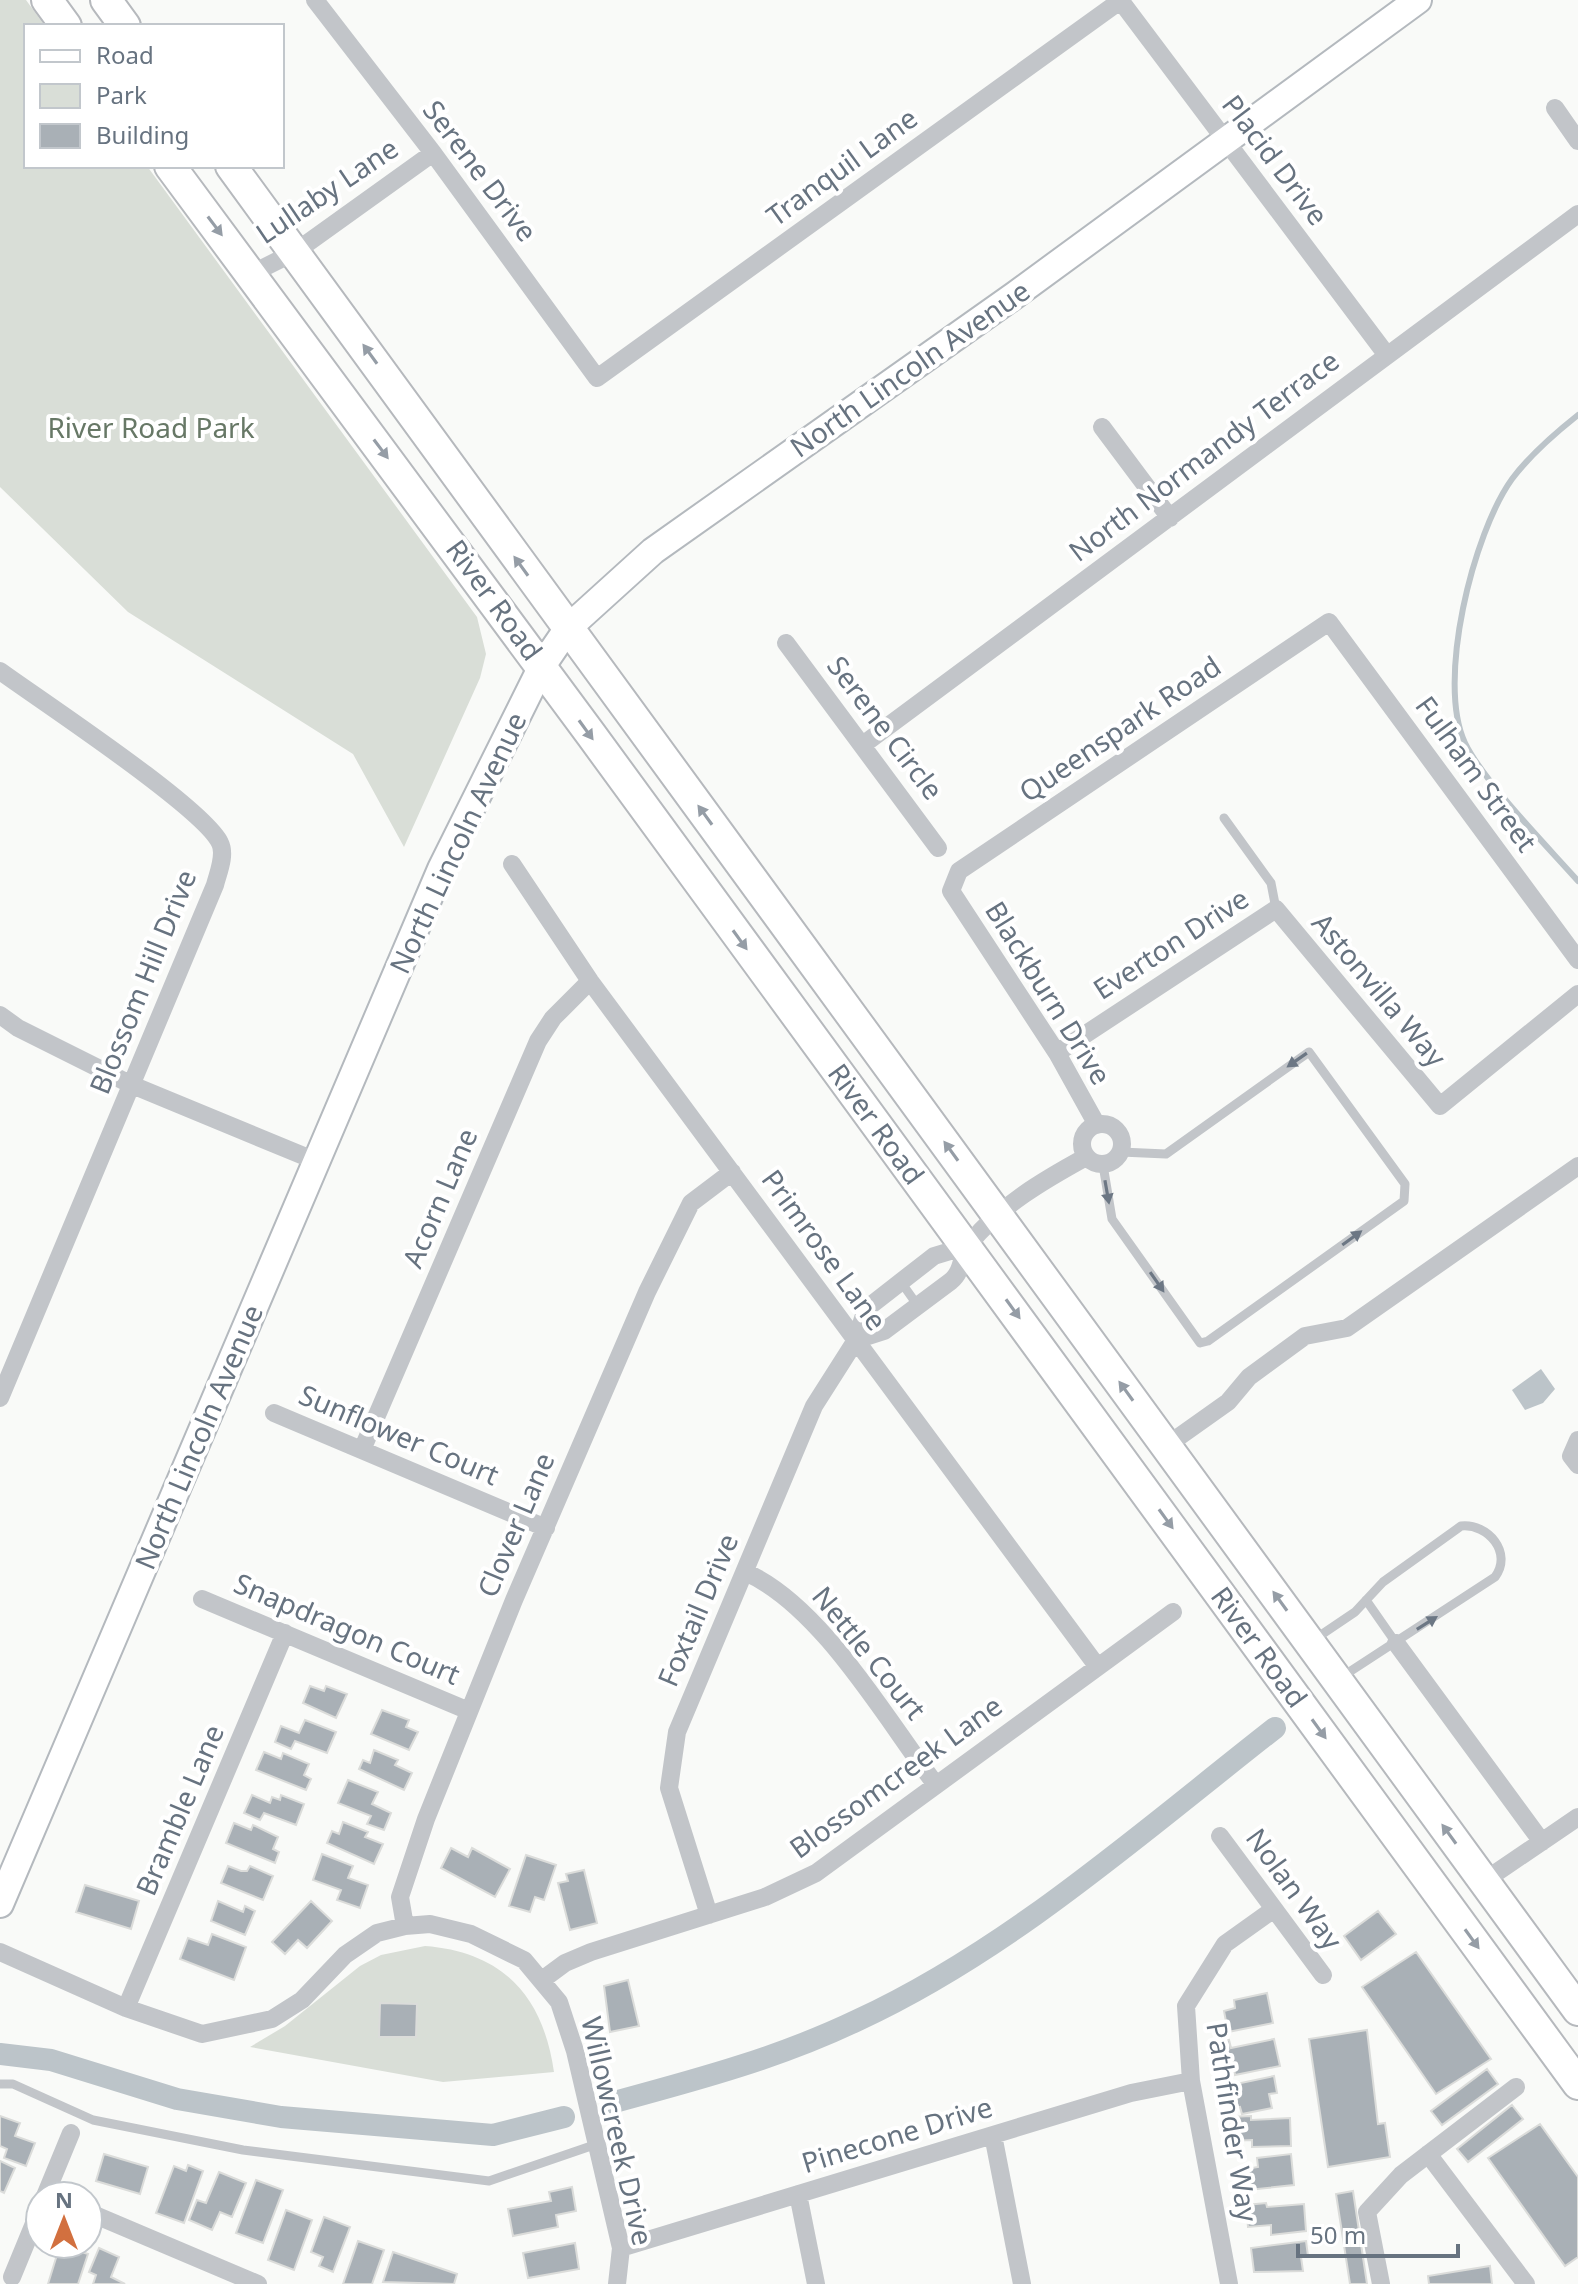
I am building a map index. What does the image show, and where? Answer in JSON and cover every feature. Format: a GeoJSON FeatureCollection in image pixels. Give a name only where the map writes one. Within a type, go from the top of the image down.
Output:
{"type":"FeatureCollection","features":[{"type":"Feature","properties":{"kind":"main road"},"geometry":{"type":"LineString","coordinates":[[47,0],[65,24]]}},
{"type":"Feature","properties":{"kind":"main road"},"geometry":{"type":"LineString","coordinates":[[106,0],[124,24]]}},
{"type":"Feature","properties":{"kind":"main road","name":"North Lincoln Avenue"},"geometry":{"type":"LineString","coordinates":[[0,1904],[441,869],[542,666],[568,628],[653,551],[1015,295],[1418,0]]}},
{"type":"Feature","properties":{"kind":"main road","name":"River Road"},"geometry":{"type":"LineString","coordinates":[[172,168],[542,666],[572,712],[967,1246],[1578,2084]]}},
{"type":"Feature","properties":{"kind":"main road","name":"River Road"},"geometry":{"type":"LineString","coordinates":[[232,168],[1578,2010]]}},
{"type":"Feature","properties":{"kind":"street","name":"Serene Drive"},"geometry":{"type":"LineString","coordinates":[[315,0],[433,153],[597,378]]}},
{"type":"Feature","properties":{"kind":"street","name":"Placid Drive"},"geometry":{"type":"LineString","coordinates":[[1120,0],[1386,354]]}},
{"type":"Feature","properties":{"kind":"street","name":"Tranquil Lane"},"geometry":{"type":"LineString","coordinates":[[597,378],[1120,0]]}},
{"type":"Feature","properties":{"kind":"street"},"geometry":{"type":"LineString","coordinates":[[1555,108],[1578,141]]}},
{"type":"Feature","properties":{"kind":"street","name":"Lullaby Lane"},"geometry":{"type":"LineString","coordinates":[[251,274],[295,252],[433,153]]}},
{"type":"Feature","properties":{"kind":"street","name":"North Normandy Terrace"},"geometry":{"type":"LineString","coordinates":[[864,744],[1578,214]]}},
{"type":"Feature","properties":{"kind":"street"},"geometry":{"type":"LineString","coordinates":[[1102,427],[1170,518]]}},
{"type":"Feature","properties":{"kind":"street","name":"Queenspark Road"},"geometry":{"type":"LineString","coordinates":[[951,891],[959,871],[1329,622]]}},
{"type":"Feature","properties":{"kind":"street","name":"Fulham Street"},"geometry":{"type":"LineString","coordinates":[[1329,622],[1578,960]]}},
{"type":"Feature","properties":{"kind":"street","name":"Serene Circle"},"geometry":{"type":"LineString","coordinates":[[786,643],[864,744],[938,848]]}},
{"type":"Feature","properties":{"kind":"street","name":"Blossom Hill Drive"},"geometry":{"type":"LineString","coordinates":[[0,671],[173,797],[220,843],[222,853],[215,885],[0,1398]]}},
{"type":"Feature","properties":{"kind":"street","name":"Primrose Lane"},"geometry":{"type":"LineString","coordinates":[[512,864],[590,981],[1097,1666]]}},
{"type":"Feature","properties":{"kind":"street","name":"Blackburn Drive"},"geometry":{"type":"LineString","coordinates":[[951,891],[1057,1053],[1097,1125]]}},
{"type":"Feature","properties":{"kind":"street","name":"Everton Drive"},"geometry":{"type":"LineString","coordinates":[[1057,1053],[1276,909]]}},
{"type":"Feature","properties":{"kind":"street","name":"Astonvilla Way"},"geometry":{"type":"LineString","coordinates":[[1276,909],[1440,1106],[1578,994]]}},
{"type":"Feature","properties":{"kind":"street","name":"Acorn Lane"},"geometry":{"type":"LineString","coordinates":[[362,1450],[538,1041],[553,1018],[590,981]]}},
{"type":"Feature","properties":{"kind":"street"},"geometry":{"type":"LineString","coordinates":[[0,1015],[18,1028],[132,1085],[316,1161]]}},
{"type":"Feature","properties":{"kind":"street"},"geometry":{"type":"LineString","coordinates":[[856,1340],[884,1331],[960,1273],[967,1246],[997,1214],[1094,1161],[1121,1152],[1118,1132],[1111,1126],[1097,1125],[1082,1138],[1094,1161]]}},
{"type":"Feature","properties":{"kind":"street"},"geometry":{"type":"LineString","coordinates":[[1166,1446],[1228,1402],[1249,1377],[1305,1336],[1347,1328],[1578,1166]]}},
{"type":"Feature","properties":{"kind":"street","name":"Clover Lane"},"geometry":{"type":"LineString","coordinates":[[405,1926],[400,1897],[426,1819],[546,1528],[677,1225],[691,1203],[732,1172]]}},
{"type":"Feature","properties":{"kind":"street","name":"Foxtail Drive"},"geometry":{"type":"LineString","coordinates":[[709,1915],[669,1788],[677,1732],[814,1406],[856,1340],[866,1309],[934,1256],[967,1246]]}},
{"type":"Feature","properties":{"kind":"street","name":"Sunflower Court"},"geometry":{"type":"LineString","coordinates":[[274,1413],[546,1528]]}},
{"type":"Feature","properties":{"kind":"street"},"geometry":{"type":"LineString","coordinates":[[1578,1440],[1571,1456],[1578,1465]]}},
{"type":"Feature","properties":{"kind":"street","name":"Nettle Court"},"geometry":{"type":"LineString","coordinates":[[745,1572],[769,1582],[808,1614],[936,1785]]}},
{"type":"Feature","properties":{"kind":"street","name":"Snapdragon Court"},"geometry":{"type":"LineString","coordinates":[[202,1599],[469,1711]]}},
{"type":"Feature","properties":{"kind":"street","name":"Blossomcreek Lane"},"geometry":{"type":"LineString","coordinates":[[542,1980],[565,1963],[591,1952],[765,1897],[816,1873],[1173,1612]]}},
{"type":"Feature","properties":{"kind":"street","name":"Bramble Lane"},"geometry":{"type":"LineString","coordinates":[[126,2008],[285,1633]]}},
{"type":"Feature","properties":{"kind":"street"},"geometry":{"type":"LineString","coordinates":[[1396,1643],[1542,1842]]}},
{"type":"Feature","properties":{"kind":"street"},"geometry":{"type":"LineString","coordinates":[[1484,1881],[1578,1817]]}},
{"type":"Feature","properties":{"kind":"street","name":"Nolan Way"},"geometry":{"type":"LineString","coordinates":[[1220,1836],[1323,1975]]}},
{"type":"Feature","properties":{"kind":"street","name":"Pathfinder Way"},"geometry":{"type":"LineString","coordinates":[[1229,2284],[1191,2081],[1186,2006],[1225,1944],[1274,1909]]}},
{"type":"Feature","properties":{"kind":"street","name":"Willowcreek Drive"},"geometry":{"type":"LineString","coordinates":[[0,1952],[126,2008],[202,2034],[272,2019],[302,2000],[345,1955],[377,1933],[405,1926],[430,1924],[471,1934],[524,1960],[559,2002],[567,2026],[621,2248],[617,2284]]}},
{"type":"Feature","properties":{"kind":"street","name":"Pinecone Drive"},"geometry":{"type":"LineString","coordinates":[[621,2248],[1131,2093],[1191,2081]]}},
{"type":"Feature","properties":{"kind":"street"},"geometry":{"type":"LineString","coordinates":[[1381,2284],[1367,2212],[1428,2154],[1516,2087]]}},
{"type":"Feature","properties":{"kind":"street"},"geometry":{"type":"LineString","coordinates":[[53,2180],[71,2133]]}},
{"type":"Feature","properties":{"kind":"street"},"geometry":{"type":"LineString","coordinates":[[993,2135],[1022,2284]]}},
{"type":"Feature","properties":{"kind":"street"},"geometry":{"type":"LineString","coordinates":[[1428,2154],[1526,2284]]}},
{"type":"Feature","properties":{"kind":"street"},"geometry":{"type":"LineString","coordinates":[[798,2194],[816,2284]]}},
{"type":"Feature","properties":{"kind":"street"},"geometry":{"type":"LineString","coordinates":[[104,2219],[258,2284]]}},
{"type":"Feature","properties":{"kind":"street"},"geometry":{"type":"LineString","coordinates":[[12,2277],[24,2249]]}},
{"type":"Feature","properties":{"kind":"lane"},"geometry":{"type":"LineString","coordinates":[[1224,818],[1271,883],[1276,909]]}},
{"type":"Feature","properties":{"kind":"lane"},"geometry":{"type":"LineString","coordinates":[[1094,1161],[1112,1219],[1200,1343],[1208,1341],[1404,1201],[1405,1184],[1309,1052],[1166,1154],[1121,1152]]}},
{"type":"Feature","properties":{"kind":"lane"},"geometry":{"type":"LineString","coordinates":[[901,1282],[918,1306]]}},
{"type":"Feature","properties":{"kind":"lane"},"geometry":{"type":"LineString","coordinates":[[1310,1643],[1355,1612],[1383,1582],[1461,1526],[1481,1529],[1497,1544],[1502,1562],[1495,1577],[1337,1680]]}},
{"type":"Feature","properties":{"kind":"lane"},"geometry":{"type":"LineString","coordinates":[[1366,1600],[1396,1643]]}},
{"type":"Feature","properties":{"kind":"lane"},"geometry":{"type":"LineString","coordinates":[[0,2084],[13,2084],[93,2120],[243,2150],[489,2181],[597,2144]]}},
{"type":"Feature","properties":{"kind":"green space","name":"River Road Park"},"geometry":{"type":"Polygon","coordinates":[[[0,0],[26,0],[44,24],[24,24],[24,168],[148,168],[477,617],[486,654],[480,678],[404,847],[353,754],[128,612],[0,487],[0,0]]]}},
{"type":"Feature","properties":{"kind":"green space"},"geometry":{"type":"Polygon","coordinates":[[[425,1946],[477,1958],[497,1968],[515,1983],[540,2021],[554,2072],[443,2082],[250,2047],[285,2026],[360,1966],[381,1955],[425,1946]]]}},
{"type":"Feature","properties":{"kind":"shaded area"},"geometry":{"type":"Polygon","coordinates":[[[1541,1369],[1555,1389],[1543,1403],[1525,1410],[1512,1390],[1541,1369]]]}},
{"type":"Feature","properties":{"kind":"building"},"geometry":{"type":"Polygon","coordinates":[[[310,1686],[324,1691],[326,1686],[347,1694],[336,1718],[303,1703],[310,1686]]]}},
{"type":"Feature","properties":{"kind":"building"},"geometry":{"type":"Polygon","coordinates":[[[382,1710],[409,1720],[406,1727],[418,1732],[409,1750],[371,1734],[382,1710]]]}},
{"type":"Feature","properties":{"kind":"building"},"geometry":{"type":"Polygon","coordinates":[[[305,1720],[336,1732],[327,1753],[295,1741],[291,1749],[275,1742],[281,1726],[299,1733],[305,1720]]]}},
{"type":"Feature","properties":{"kind":"building"},"geometry":{"type":"Polygon","coordinates":[[[374,1750],[398,1760],[395,1765],[412,1773],[404,1790],[359,1769],[363,1760],[370,1763],[374,1750]]]}},
{"type":"Feature","properties":{"kind":"building"},"geometry":{"type":"Polygon","coordinates":[[[264,1752],[281,1759],[283,1753],[309,1764],[304,1775],[311,1779],[306,1790],[256,1770],[264,1752]]]}},
{"type":"Feature","properties":{"kind":"building"},"geometry":{"type":"Polygon","coordinates":[[[348,1780],[378,1792],[372,1804],[391,1813],[384,1830],[367,1824],[371,1816],[338,1803],[348,1780]]]}},
{"type":"Feature","properties":{"kind":"building"},"geometry":{"type":"Polygon","coordinates":[[[252,1795],[270,1803],[272,1797],[280,1800],[281,1795],[304,1804],[296,1825],[264,1813],[260,1820],[244,1813],[252,1795]]]}},
{"type":"Feature","properties":{"kind":"building"},"geometry":{"type":"Polygon","coordinates":[[[343,1822],[368,1832],[365,1837],[383,1844],[374,1864],[327,1843],[332,1831],[339,1834],[343,1822]]]}},
{"type":"Feature","properties":{"kind":"building"},"geometry":{"type":"Polygon","coordinates":[[[234,1823],[251,1830],[253,1825],[278,1837],[273,1849],[279,1852],[275,1863],[226,1843],[234,1823]]]}},
{"type":"Feature","properties":{"kind":"building"},"geometry":{"type":"Polygon","coordinates":[[[451,1848],[468,1857],[472,1848],[510,1869],[495,1897],[441,1868],[451,1848]]]}},
{"type":"Feature","properties":{"kind":"building"},"geometry":{"type":"Polygon","coordinates":[[[322,1854],[353,1866],[348,1878],[368,1885],[360,1908],[337,1900],[341,1890],[313,1880],[322,1854]]]}},
{"type":"Feature","properties":{"kind":"building"},"geometry":{"type":"Polygon","coordinates":[[[526,1855],[556,1865],[544,1900],[535,1897],[530,1912],[509,1906],[526,1855]]]}},
{"type":"Feature","properties":{"kind":"building"},"geometry":{"type":"Polygon","coordinates":[[[228,1866],[247,1871],[250,1866],[273,1876],[263,1900],[221,1883],[228,1866]]]}},
{"type":"Feature","properties":{"kind":"building"},"geometry":{"type":"Polygon","coordinates":[[[584,1870],[597,1923],[570,1930],[558,1883],[568,1881],[566,1874],[584,1870]]]}},
{"type":"Feature","properties":{"kind":"building"},"geometry":{"type":"Polygon","coordinates":[[[85,1885],[139,1901],[131,1929],[76,1912],[85,1885]]]}},
{"type":"Feature","properties":{"kind":"building"},"geometry":{"type":"Polygon","coordinates":[[[218,1901],[243,1912],[245,1906],[255,1911],[245,1935],[211,1921],[218,1901]]]}},
{"type":"Feature","properties":{"kind":"building"},"geometry":{"type":"Polygon","coordinates":[[[311,1901],[332,1921],[307,1948],[298,1940],[285,1954],[272,1942],[311,1901]]]}},
{"type":"Feature","properties":{"kind":"building"},"geometry":{"type":"Polygon","coordinates":[[[1378,1911],[1396,1934],[1361,1960],[1344,1936],[1378,1911]]]}},
{"type":"Feature","properties":{"kind":"building"},"geometry":{"type":"Polygon","coordinates":[[[212,1934],[246,1947],[234,1980],[180,1959],[188,1938],[208,1945],[212,1934]]]}},
{"type":"Feature","properties":{"kind":"building"},"geometry":{"type":"Polygon","coordinates":[[[1416,1952],[1491,2059],[1436,2094],[1362,1987],[1416,1952]]]}},
{"type":"Feature","properties":{"kind":"building"},"geometry":{"type":"Polygon","coordinates":[[[628,1980],[639,2026],[610,2032],[604,1986],[628,1980]]]}},
{"type":"Feature","properties":{"kind":"building"},"geometry":{"type":"Polygon","coordinates":[[[1267,1993],[1273,2023],[1228,2032],[1224,2011],[1235,2008],[1234,2000],[1267,1993]]]}},
{"type":"Feature","properties":{"kind":"building"},"geometry":{"type":"Polygon","coordinates":[[[380,2003],[417,2004],[416,2037],[379,2037],[380,2003]]]}},
{"type":"Feature","properties":{"kind":"building"},"geometry":{"type":"Polygon","coordinates":[[[1367,2030],[1378,2124],[1385,2123],[1390,2157],[1328,2167],[1309,2039],[1367,2030]]]}},
{"type":"Feature","properties":{"kind":"building"},"geometry":{"type":"Polygon","coordinates":[[[1274,2039],[1280,2066],[1235,2075],[1233,2064],[1222,2066],[1216,2042],[1229,2040],[1231,2048],[1274,2039]]]}},
{"type":"Feature","properties":{"kind":"building"},"geometry":{"type":"Polygon","coordinates":[[[1487,2069],[1498,2084],[1442,2125],[1431,2111],[1487,2069]]]}},
{"type":"Feature","properties":{"kind":"building"},"geometry":{"type":"Polygon","coordinates":[[[1274,2076],[1277,2093],[1269,2094],[1272,2108],[1242,2114],[1240,2107],[1221,2111],[1217,2088],[1274,2076]]]}},
{"type":"Feature","properties":{"kind":"building"},"geometry":{"type":"Polygon","coordinates":[[[1512,2105],[1523,2119],[1468,2162],[1457,2149],[1512,2105]]]}},
{"type":"Feature","properties":{"kind":"building"},"geometry":{"type":"Polygon","coordinates":[[[0,2116],[20,2123],[15,2136],[35,2143],[26,2166],[4,2158],[7,2149],[0,2146],[0,2116]]]}},
{"type":"Feature","properties":{"kind":"building"},"geometry":{"type":"Polygon","coordinates":[[[1251,2116],[1251,2120],[1290,2118],[1291,2146],[1252,2147],[1252,2140],[1231,2141],[1230,2117],[1251,2116]]]}},
{"type":"Feature","properties":{"kind":"building"},"geometry":{"type":"Polygon","coordinates":[[[1540,2124],[1578,2177],[1578,2257],[1565,2266],[1488,2158],[1540,2124]]]}},
{"type":"Feature","properties":{"kind":"building"},"geometry":{"type":"Polygon","coordinates":[[[104,2154],[148,2167],[140,2194],[96,2180],[104,2154]]]}},
{"type":"Feature","properties":{"kind":"building"},"geometry":{"type":"Polygon","coordinates":[[[1291,2154],[1294,2185],[1248,2190],[1246,2169],[1258,2167],[1257,2158],[1291,2154]]]}},
{"type":"Feature","properties":{"kind":"building"},"geometry":{"type":"Polygon","coordinates":[[[0,2161],[15,2168],[4,2193],[0,2191],[0,2161]]]}},
{"type":"Feature","properties":{"kind":"building"},"geometry":{"type":"Polygon","coordinates":[[[188,2165],[203,2171],[184,2223],[156,2213],[174,2166],[186,2171],[188,2165]]]}},
{"type":"Feature","properties":{"kind":"building"},"geometry":{"type":"Polygon","coordinates":[[[219,2172],[246,2183],[232,2217],[220,2212],[212,2230],[189,2220],[197,2200],[206,2203],[219,2172]]]}},
{"type":"Feature","properties":{"kind":"building"},"geometry":{"type":"Polygon","coordinates":[[[256,2180],[283,2190],[263,2243],[236,2233],[256,2180]]]}},
{"type":"Feature","properties":{"kind":"building"},"geometry":{"type":"Polygon","coordinates":[[[572,2187],[576,2211],[556,2215],[558,2227],[513,2236],[508,2209],[551,2201],[549,2192],[572,2187]]]}},
{"type":"Feature","properties":{"kind":"building"},"geometry":{"type":"Polygon","coordinates":[[[1353,2191],[1367,2284],[1350,2284],[1336,2194],[1353,2191]]]}},
{"type":"Feature","properties":{"kind":"building"},"geometry":{"type":"Polygon","coordinates":[[[1266,2203],[1267,2207],[1304,2204],[1306,2231],[1271,2235],[1271,2225],[1248,2227],[1246,2205],[1266,2203]]]}},
{"type":"Feature","properties":{"kind":"building"},"geometry":{"type":"Polygon","coordinates":[[[286,2210],[312,2220],[294,2270],[268,2260],[286,2210]]]}},
{"type":"Feature","properties":{"kind":"building"},"geometry":{"type":"Polygon","coordinates":[[[324,2217],[350,2227],[333,2272],[319,2266],[323,2257],[311,2252],[324,2217]]]}},
{"type":"Feature","properties":{"kind":"building"},"geometry":{"type":"Polygon","coordinates":[[[358,2241],[384,2250],[372,2284],[343,2284],[358,2241]]]}},
{"type":"Feature","properties":{"kind":"building"},"geometry":{"type":"Polygon","coordinates":[[[1306,2241],[1308,2256],[1301,2257],[1303,2271],[1254,2272],[1251,2248],[1306,2241]]]}},
{"type":"Feature","properties":{"kind":"building"},"geometry":{"type":"Polygon","coordinates":[[[575,2243],[579,2269],[528,2278],[523,2253],[575,2243]]]}},
{"type":"Feature","properties":{"kind":"building"},"geometry":{"type":"Polygon","coordinates":[[[104,2250],[119,2257],[111,2277],[125,2284],[93,2284],[96,2275],[89,2272],[94,2260],[104,2260],[104,2250]]]}},
{"type":"Feature","properties":{"kind":"building"},"geometry":{"type":"Polygon","coordinates":[[[393,2252],[457,2274],[454,2284],[383,2282],[393,2252]]]}},
{"type":"Feature","properties":{"kind":"building"},"geometry":{"type":"Polygon","coordinates":[[[55,2260],[86,2260],[78,2284],[48,2284],[55,2260]]]}},
{"type":"Feature","properties":{"kind":"building"},"geometry":{"type":"Polygon","coordinates":[[[1490,2266],[1492,2284],[1429,2284],[1428,2276],[1490,2266]]]}},
{"type":"Feature","properties":{"kind":"waterway"},"geometry":{"type":"LineString","coordinates":[[1578,415],[1527,462],[1512,479],[1498,503],[1472,570],[1457,647],[1455,684],[1457,716],[1465,743],[1474,759],[1517,814],[1578,881]]}},
{"type":"Feature","properties":{"kind":"waterway"},"geometry":{"type":"LineString","coordinates":[[611,2103],[706,2077],[798,2046],[914,1991],[1022,1924],[1275,1728]]}},
{"type":"Feature","properties":{"kind":"waterway"},"geometry":{"type":"LineString","coordinates":[[0,2054],[51,2060],[177,2099],[281,2117],[493,2135],[564,2117]]}}]}
